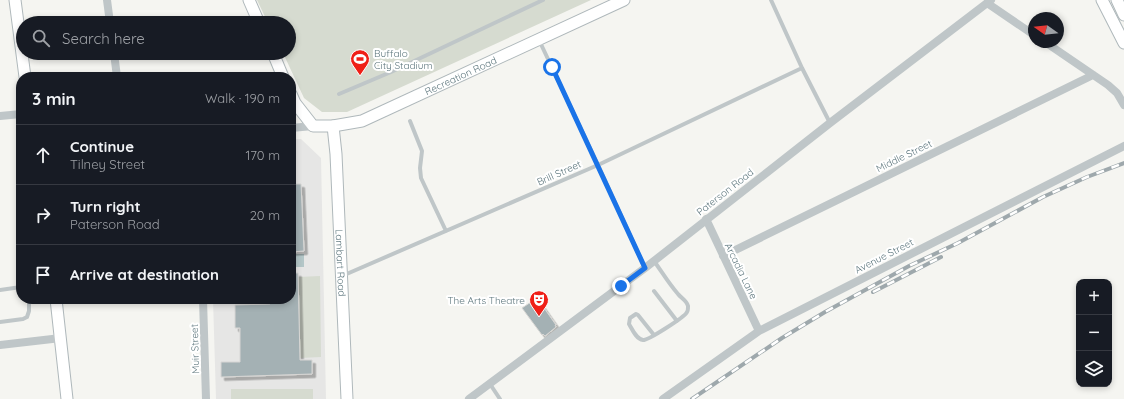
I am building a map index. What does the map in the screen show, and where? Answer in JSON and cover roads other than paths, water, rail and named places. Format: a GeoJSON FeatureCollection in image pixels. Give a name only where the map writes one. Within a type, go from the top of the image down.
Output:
{"type":"FeatureCollection","features":[{"type":"Feature","properties":{"kind":"street"},"geometry":{"type":"LineString","coordinates":[[15,0],[17,16]]}},
{"type":"Feature","properties":{"kind":"street"},"geometry":{"type":"LineString","coordinates":[[107,0],[109,16]]}},
{"type":"Feature","properties":{"kind":"street"},"geometry":{"type":"LineString","coordinates":[[249,0],[256,16]]}},
{"type":"Feature","properties":{"kind":"street"},"geometry":{"type":"LineString","coordinates":[[1102,0],[1124,43]]}},
{"type":"Feature","properties":{"kind":"street"},"geometry":{"type":"LineString","coordinates":[[1118,0],[1124,15]]}},
{"type":"Feature","properties":{"kind":"street","name":"Recreation Road"},"geometry":{"type":"LineString","coordinates":[[296,128],[334,126],[362,121],[620,1]]}},
{"type":"Feature","properties":{"kind":"street"},"geometry":{"type":"LineString","coordinates":[[989,1],[1028,30]]}},
{"type":"Feature","properties":{"kind":"street","name":"Paterson Road"},"geometry":{"type":"LineString","coordinates":[[469,399],[645,268],[706,219],[989,1]]}},
{"type":"Feature","properties":{"kind":"street"},"geometry":{"type":"LineString","coordinates":[[1054,48],[1117,93],[1124,105]]}},
{"type":"Feature","properties":{"kind":"street"},"geometry":{"type":"LineString","coordinates":[[23,60],[24,72]]}},
{"type":"Feature","properties":{"kind":"street"},"geometry":{"type":"LineString","coordinates":[[115,60],[116,72]]}},
{"type":"Feature","properties":{"kind":"street"},"geometry":{"type":"LineString","coordinates":[[276,60],[281,72]]}},
{"type":"Feature","properties":{"kind":"street","name":"Middle Street"},"geometry":{"type":"LineString","coordinates":[[723,256],[1093,75]]}},
{"type":"Feature","properties":{"kind":"street"},"geometry":{"type":"LineString","coordinates":[[296,104],[312,126]]}},
{"type":"Feature","properties":{"kind":"street"},"geometry":{"type":"LineString","coordinates":[[0,116],[16,114]]}},
{"type":"Feature","properties":{"kind":"street","name":"Lambart Road"},"geometry":{"type":"LineString","coordinates":[[334,126],[347,399]]}},
{"type":"Feature","properties":{"kind":"street","name":"Avenue Street"},"geometry":{"type":"LineString","coordinates":[[663,399],[759,331],[1124,146]]}},
{"type":"Feature","properties":{"kind":"street","name":"Arcadia Lane"},"geometry":{"type":"LineString","coordinates":[[706,219],[759,331]]}},
{"type":"Feature","properties":{"kind":"street"},"geometry":{"type":"LineString","coordinates":[[57,304],[68,399]]}},
{"type":"Feature","properties":{"kind":"street","name":"Muir Street"},"geometry":{"type":"LineString","coordinates":[[203,304],[206,399]]}},
{"type":"Feature","properties":{"kind":"street"},"geometry":{"type":"LineString","coordinates":[[0,345],[61,338]]}},
{"type":"Feature","properties":{"kind":"lane"},"geometry":{"type":"LineString","coordinates":[[339,94],[391,72],[543,0]]}},
{"type":"Feature","properties":{"kind":"lane"},"geometry":{"type":"LineString","coordinates":[[771,0],[802,68],[830,123]]}},
{"type":"Feature","properties":{"kind":"lane"},"geometry":{"type":"LineString","coordinates":[[538,39],[645,268]]}},
{"type":"Feature","properties":{"kind":"lane","name":"Brill Street"},"geometry":{"type":"LineString","coordinates":[[342,276],[598,165],[802,68]]}},
{"type":"Feature","properties":{"kind":"lane"},"geometry":{"type":"LineString","coordinates":[[410,121],[422,151],[420,168],[421,178],[446,231]]}},
{"type":"Feature","properties":{"kind":"lane"},"geometry":{"type":"LineString","coordinates":[[654,261],[677,293],[687,304],[687,312],[677,321],[654,335],[645,340],[638,338],[629,324],[630,318],[636,314],[638,315],[654,335]]}},
{"type":"Feature","properties":{"kind":"lane"},"geometry":{"type":"LineString","coordinates":[[0,290],[16,288]]}},
{"type":"Feature","properties":{"kind":"lane"},"geometry":{"type":"LineString","coordinates":[[654,291],[677,321]]}},
{"type":"Feature","properties":{"kind":"lane"},"geometry":{"type":"LineString","coordinates":[[0,322],[23,319],[27,317],[30,311],[29,304]]}},
{"type":"Feature","properties":{"kind":"lane"},"geometry":{"type":"LineString","coordinates":[[490,384],[500,399]]}},
{"type":"Feature","properties":{"kind":"railway"},"geometry":{"type":"LineString","coordinates":[[692,399],[782,338],[825,312],[909,266],[958,243],[1043,197],[1087,177],[1124,163]]}},
{"type":"Feature","properties":{"kind":"railway"},"geometry":{"type":"LineString","coordinates":[[873,292],[941,257]]}},
{"type":"Feature","properties":{"kind":"place","name":"Buffalo City Stadium"},"geometry":{"type":"Point","coordinates":[360,76]}},
{"type":"Feature","properties":{"kind":"place","name":"The Arts Theatre"},"geometry":{"type":"Point","coordinates":[539,317]}}]}
